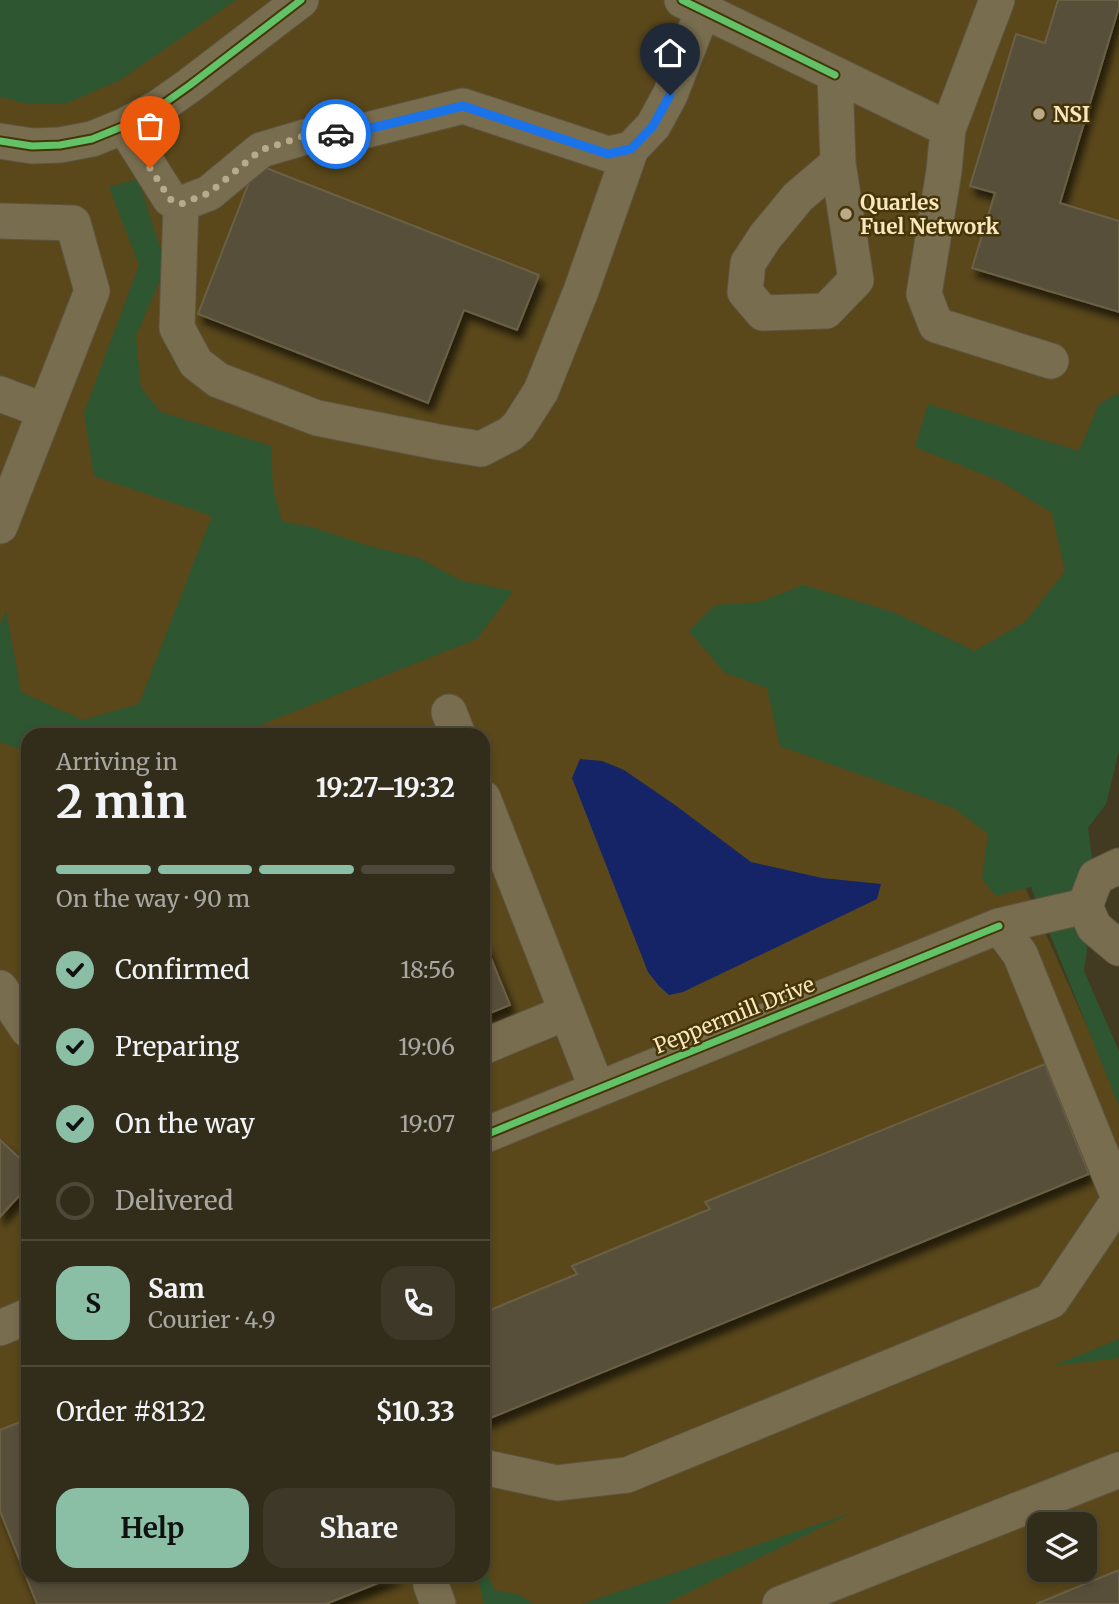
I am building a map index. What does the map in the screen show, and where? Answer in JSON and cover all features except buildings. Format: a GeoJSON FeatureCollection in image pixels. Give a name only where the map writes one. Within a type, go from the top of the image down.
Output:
{"type":"FeatureCollection","features":[{"type":"Feature","properties":{"kind":"street"},"geometry":{"type":"LineString","coordinates":[[0,141],[32,146],[60,145],[92,139],[124,126],[159,107],[190,85],[301,0]]}},
{"type":"Feature","properties":{"kind":"street"},"geometry":{"type":"LineString","coordinates":[[998,0],[948,129],[924,294],[936,326],[1051,361]]}},
{"type":"Feature","properties":{"kind":"street"},"geometry":{"type":"LineString","coordinates":[[181,204],[177,328],[197,363],[218,380],[317,418],[481,449],[518,427],[541,391],[582,291],[631,149],[653,126],[670,95],[692,5],[948,129]]}},
{"type":"Feature","properties":{"kind":"street"},"geometry":{"type":"LineString","coordinates":[[835,75],[838,163]]}},
{"type":"Feature","properties":{"kind":"street"},"geometry":{"type":"LineString","coordinates":[[124,126],[170,199],[181,204],[209,193],[261,150],[304,136],[355,132],[463,106],[608,154],[631,149]]}},
{"type":"Feature","properties":{"kind":"street"},"geometry":{"type":"LineString","coordinates":[[0,221],[73,223],[92,290],[45,411],[14,446],[0,526]]}},
{"type":"Feature","properties":{"kind":"street"},"geometry":{"type":"LineString","coordinates":[[0,394],[45,411]]}},
{"type":"Feature","properties":{"kind":"street"},"geometry":{"type":"LineString","coordinates":[[490,817],[597,1089]]}},
{"type":"Feature","properties":{"kind":"street"},"geometry":{"type":"LineString","coordinates":[[1119,866],[1096,877],[1085,906],[1094,927],[1119,948]]}},
{"type":"Feature","properties":{"kind":"street","name":"Peppermill Drive"},"geometry":{"type":"LineString","coordinates":[[490,1133],[999,926],[1085,906]]}},
{"type":"Feature","properties":{"kind":"street"},"geometry":{"type":"LineString","coordinates":[[490,1469],[557,1483],[627,1475],[1051,1301],[1119,1199],[1020,954],[999,926]]}},
{"type":"Feature","properties":{"kind":"street"},"geometry":{"type":"LineString","coordinates":[[0,988],[21,1020]]}},
{"type":"Feature","properties":{"kind":"street"},"geometry":{"type":"LineString","coordinates":[[490,1044],[567,1012]]}},
{"type":"Feature","properties":{"kind":"street"},"geometry":{"type":"LineString","coordinates":[[0,1328],[21,1319]]}},
{"type":"Feature","properties":{"kind":"street"},"geometry":{"type":"LineString","coordinates":[[780,1604],[1119,1470]]}},
{"type":"Feature","properties":{"kind":"shaded area"},"geometry":{"type":"Polygon","coordinates":[[[220,0],[1119,0],[1119,419],[996,822],[1119,1098],[1119,1604],[0,1604],[0,87],[220,0]]]}},
{"type":"Feature","properties":{"kind":"shaded area"},"geometry":{"type":"Polygon","coordinates":[[[580,759],[602,761],[624,770],[751,862],[822,878],[881,884],[877,899],[683,992],[669,995],[648,972],[572,778],[580,759]]]}},
{"type":"Feature","properties":{"kind":"green space"},"geometry":{"type":"Polygon","coordinates":[[[0,0],[236,0],[120,80],[65,104],[24,103],[0,97],[0,0]]]}},
{"type":"Feature","properties":{"kind":"green space"},"geometry":{"type":"Polygon","coordinates":[[[138,179],[166,266],[136,336],[141,388],[161,412],[271,446],[273,489],[282,521],[419,558],[460,580],[513,591],[477,639],[253,728],[21,728],[21,750],[0,742],[0,624],[6,610],[21,692],[83,720],[139,704],[212,516],[94,476],[84,413],[139,265],[109,187],[138,179]]]}},
{"type":"Feature","properties":{"kind":"green space"},"geometry":{"type":"Polygon","coordinates":[[[1119,393],[1119,751],[1106,804],[1088,828],[1096,889],[1084,971],[1119,1051],[1119,1106],[1031,887],[996,896],[982,879],[988,834],[954,808],[780,746],[767,688],[725,673],[689,631],[715,605],[760,602],[803,585],[893,612],[975,651],[1026,621],[1065,571],[1052,513],[1002,482],[915,447],[928,404],[1079,451],[1099,404],[1119,393]]]}},
{"type":"Feature","properties":{"kind":"green space"},"geometry":{"type":"Polygon","coordinates":[[[1119,1339],[1119,1358],[1053,1366],[1119,1339]]]}},
{"type":"Feature","properties":{"kind":"green space"},"geometry":{"type":"Polygon","coordinates":[[[851,1513],[665,1604],[582,1604],[851,1513]]]}},
{"type":"Feature","properties":{"kind":"green space"},"geometry":{"type":"Polygon","coordinates":[[[490,1580],[495,1590],[520,1595],[534,1604],[484,1604],[479,1582],[490,1580]]]}},
{"type":"Feature","properties":{"kind":"cycle path"},"geometry":{"type":"LineString","coordinates":[[0,141],[32,146],[60,145],[92,139],[124,126],[159,107],[190,85],[301,0]]}},
{"type":"Feature","properties":{"kind":"cycle path"},"geometry":{"type":"LineString","coordinates":[[682,0],[835,75]]}},
{"type":"Feature","properties":{"kind":"cycle path"},"geometry":{"type":"LineString","coordinates":[[490,1133],[999,926]]}},
{"type":"Feature","properties":{"kind":"way so far"},"geometry":{"type":"LineString","coordinates":[[150,168],[170,199],[181,204],[209,193],[261,150],[304,136],[336,134]]}},
{"type":"Feature","properties":{"kind":"place","name":"NSI"},"geometry":{"type":"Point","coordinates":[1039,114]}},
{"type":"Feature","properties":{"kind":"place","name":"Quarles Fuel Network"},"geometry":{"type":"Point","coordinates":[846,214]}},
{"type":"Feature","properties":{"kind":"route"},"geometry":{"type":"LineString","coordinates":[[336,134],[355,132],[463,106],[608,154],[631,149],[653,126],[670,95]]}}]}
